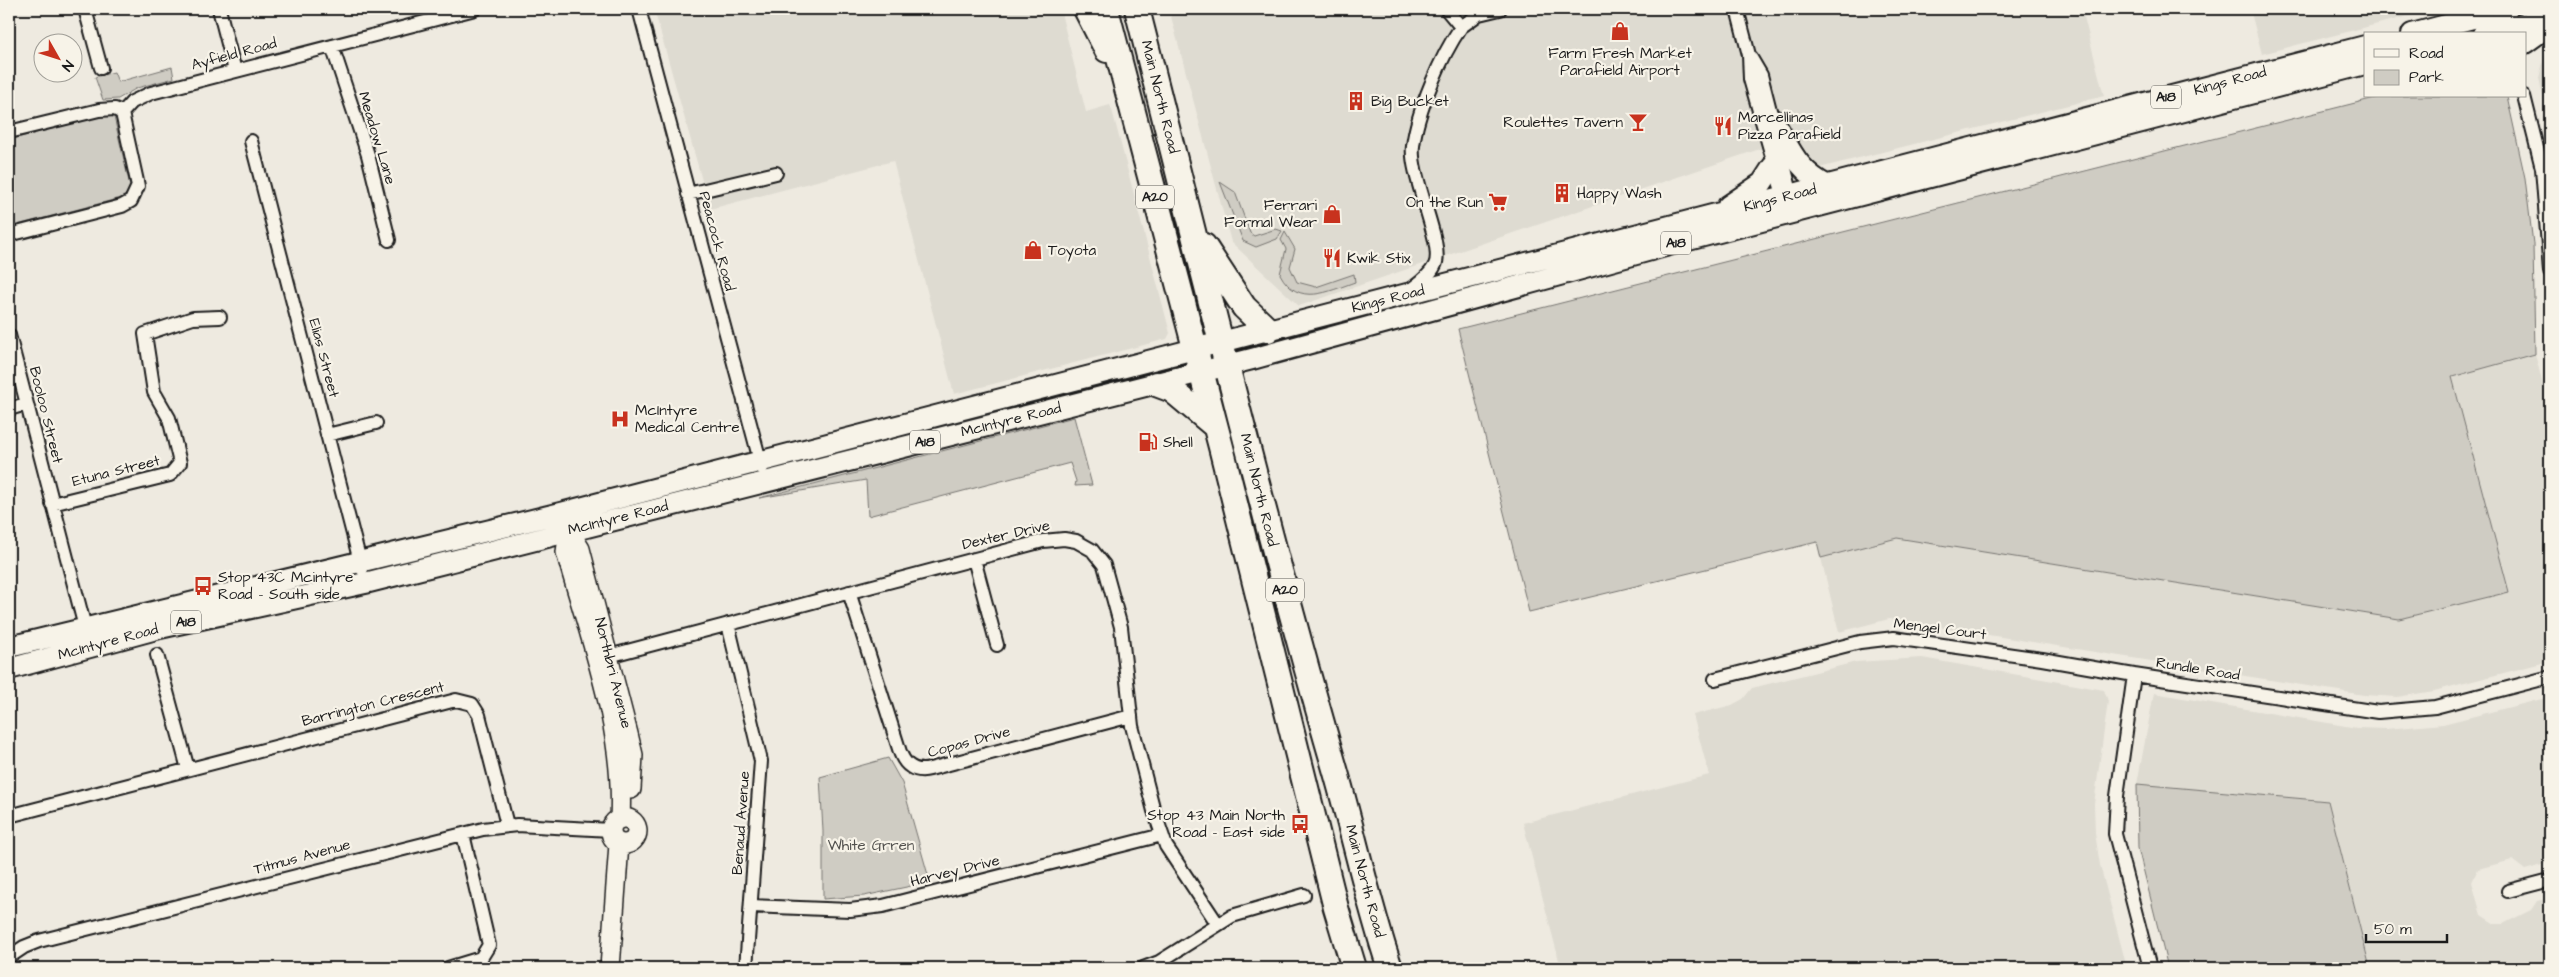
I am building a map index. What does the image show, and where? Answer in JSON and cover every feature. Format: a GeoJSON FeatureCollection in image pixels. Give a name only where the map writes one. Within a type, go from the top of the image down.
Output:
{"type":"FeatureCollection","features":[{"type":"Feature","properties":{"kind":"highway"},"geometry":{"type":"LineString","coordinates":[[1086,9],[1128,92]]}},
{"type":"Feature","properties":{"kind":"highway","name":"Main North Road"},"geometry":{"type":"LineString","coordinates":[[1106,9],[1215,426],[1336,908],[1354,968]]}},
{"type":"Feature","properties":{"kind":"highway","name":"Main North Road"},"geometry":{"type":"LineString","coordinates":[[1137,9],[1298,641],[1334,765],[1376,928],[1390,968]]}},
{"type":"Feature","properties":{"kind":"highway"},"geometry":{"type":"LineString","coordinates":[[1195,232],[1244,307],[1268,330]]}},
{"type":"Feature","properties":{"kind":"highway"},"geometry":{"type":"LineString","coordinates":[[1156,384],[1172,390],[1215,426]]}},
{"type":"Feature","properties":{"kind":"main road"},"geometry":{"type":"LineString","coordinates":[[2425,32],[2506,20],[2550,16]]}},
{"type":"Feature","properties":{"kind":"main road"},"geometry":{"type":"LineString","coordinates":[[2485,32],[2506,20]]}},
{"type":"Feature","properties":{"kind":"main road"},"geometry":{"type":"LineString","coordinates":[[2526,42],[2550,25]]}},
{"type":"Feature","properties":{"kind":"main road","name":"Kings Road"},"geometry":{"type":"LineString","coordinates":[[1195,349],[1710,216],[1789,202],[1828,186],[2364,46]]}},
{"type":"Feature","properties":{"kind":"main road","name":"Kings Road"},"geometry":{"type":"LineString","coordinates":[[1227,365],[1789,202],[2364,64]]}},
{"type":"Feature","properties":{"kind":"main road"},"geometry":{"type":"LineString","coordinates":[[1773,120],[1799,165],[1811,177],[1828,186]]}},
{"type":"Feature","properties":{"kind":"main road"},"geometry":{"type":"LineString","coordinates":[[1710,216],[1762,183],[1773,166]]}},
{"type":"Feature","properties":{"kind":"main road","name":"McIntyre Road"},"geometry":{"type":"LineString","coordinates":[[9,647],[160,628],[365,583],[760,462],[1195,349]]}},
{"type":"Feature","properties":{"kind":"main road","name":"McIntyre Road"},"geometry":{"type":"LineString","coordinates":[[9,669],[87,638],[361,564],[766,481],[1227,365]]}},
{"type":"Feature","properties":{"kind":"main road"},"geometry":{"type":"LineString","coordinates":[[974,406],[980,418],[1023,417]]}},
{"type":"Feature","properties":{"kind":"street"},"geometry":{"type":"LineString","coordinates":[[85,9],[101,68]]}},
{"type":"Feature","properties":{"kind":"street"},"geometry":{"type":"LineString","coordinates":[[219,9],[235,71]]}},
{"type":"Feature","properties":{"kind":"street","name":"Ayfield Road"},"geometry":{"type":"LineString","coordinates":[[122,113],[132,102],[141,96],[475,9]]}},
{"type":"Feature","properties":{"kind":"street","name":"Peacock Road"},"geometry":{"type":"LineString","coordinates":[[639,9],[766,481]]}},
{"type":"Feature","properties":{"kind":"street"},"geometry":{"type":"LineString","coordinates":[[1446,9],[1461,27]]}},
{"type":"Feature","properties":{"kind":"street"},"geometry":{"type":"LineString","coordinates":[[1405,295],[1429,273],[1436,263],[1437,248],[1426,212],[1413,148],[1418,124],[1448,48],[1461,27],[1479,14],[1500,9]]}},
{"type":"Feature","properties":{"kind":"street"},"geometry":{"type":"LineString","coordinates":[[1737,9],[1750,55],[1761,75],[1773,120],[1789,202]]}},
{"type":"Feature","properties":{"kind":"street","name":"Meadow Lane"},"geometry":{"type":"LineString","coordinates":[[332,46],[368,155],[389,240]]}},
{"type":"Feature","properties":{"kind":"street"},"geometry":{"type":"LineString","coordinates":[[1750,55],[1750,79],[1773,166],[1789,202]]}},
{"type":"Feature","properties":{"kind":"street"},"geometry":{"type":"LineString","coordinates":[[2524,98],[2544,176],[2550,272]]}},
{"type":"Feature","properties":{"kind":"street"},"geometry":{"type":"LineString","coordinates":[[9,132],[99,110],[115,109],[122,113],[138,186],[131,201],[122,206],[9,235]]}},
{"type":"Feature","properties":{"kind":"street","name":"Elias Street"},"geometry":{"type":"LineString","coordinates":[[251,141],[365,583]]}},
{"type":"Feature","properties":{"kind":"street"},"geometry":{"type":"LineString","coordinates":[[688,194],[776,173]]}},
{"type":"Feature","properties":{"kind":"street","name":"Etuna Street"},"geometry":{"type":"LineString","coordinates":[[52,504],[170,475],[180,463],[169,418],[154,392],[145,334],[193,318],[220,317]]}},
{"type":"Feature","properties":{"kind":"street","name":"Booloo Street"},"geometry":{"type":"LineString","coordinates":[[9,335],[87,638]]}},
{"type":"Feature","properties":{"kind":"street"},"geometry":{"type":"LineString","coordinates":[[9,409],[26,404]]}},
{"type":"Feature","properties":{"kind":"street"},"geometry":{"type":"LineString","coordinates":[[327,435],[376,423]]}},
{"type":"Feature","properties":{"kind":"street","name":"Northbri Avenue"},"geometry":{"type":"LineString","coordinates":[[567,522],[580,549],[602,657],[633,755],[621,831],[610,968]]}},
{"type":"Feature","properties":{"kind":"street","name":"Dexter Drive"},"geometry":{"type":"LineString","coordinates":[[602,657],[1053,539],[1076,541],[1092,550],[1104,565],[1111,582],[1121,627],[1131,716],[1154,811],[1166,846],[1217,924]]}},
{"type":"Feature","properties":{"kind":"street"},"geometry":{"type":"LineString","coordinates":[[974,559],[997,645]]}},
{"type":"Feature","properties":{"kind":"street","name":"Copas Drive"},"geometry":{"type":"LineString","coordinates":[[849,592],[900,752],[903,760],[911,768],[917,770],[930,769],[1131,716]]}},
{"type":"Feature","properties":{"kind":"street","name":"Benaud Avenue"},"geometry":{"type":"LineString","coordinates":[[728,624],[761,761],[746,968]]}},
{"type":"Feature","properties":{"kind":"street","name":"Mengel Court"},"geometry":{"type":"LineString","coordinates":[[1714,680],[1860,642],[1894,638],[2042,659],[2134,675]]}},
{"type":"Feature","properties":{"kind":"street"},"geometry":{"type":"LineString","coordinates":[[157,655],[188,768]]}},
{"type":"Feature","properties":{"kind":"street","name":"Rundle Road"},"geometry":{"type":"LineString","coordinates":[[2150,968],[2115,834],[2116,796],[2134,675],[2378,712],[2436,707],[2550,677]]}},
{"type":"Feature","properties":{"kind":"street","name":"Barrington Crescent"},"geometry":{"type":"LineString","coordinates":[[9,816],[454,700],[463,700],[472,704],[479,715],[507,825]]}},
{"type":"Feature","properties":{"kind":"street","name":"Titmus Avenue"},"geometry":{"type":"LineString","coordinates":[[9,957],[24,947],[39,941],[463,834],[507,825],[621,831]]}},
{"type":"Feature","properties":{"kind":"street","name":"Northbri Avenue"},"geometry":{"type":"LineString","coordinates":[[621,831],[628,898],[623,968]]}},
{"type":"Feature","properties":{"kind":"street"},"geometry":{"type":"LineString","coordinates":[[448,968],[481,958],[489,945],[463,834]]}},
{"type":"Feature","properties":{"kind":"street","name":"Harvey Drive"},"geometry":{"type":"LineString","coordinates":[[751,906],[841,910],[883,906],[1162,835]]}},
{"type":"Feature","properties":{"kind":"street"},"geometry":{"type":"LineString","coordinates":[[2508,891],[2550,880]]}},
{"type":"Feature","properties":{"kind":"street"},"geometry":{"type":"LineString","coordinates":[[1143,968],[1161,965],[1217,924],[1232,916],[1304,895]]}},
{"type":"Feature","properties":{"kind":"shaded area"},"geometry":{"type":"Polygon","coordinates":[[[654,9],[1060,9],[1086,112],[1110,105],[1112,110],[1170,333],[1167,339],[954,394],[893,161],[710,209],[654,9]]]}},
{"type":"Feature","properties":{"kind":"shaded area"},"geometry":{"type":"Polygon","coordinates":[[[1169,9],[2082,9],[2104,96],[1819,168],[1795,137],[1299,306],[1231,242],[1169,9]]]}},
{"type":"Feature","properties":{"kind":"shaded area"},"geometry":{"type":"Polygon","coordinates":[[[2250,9],[2436,9],[2262,54],[2250,9]]]}},
{"type":"Feature","properties":{"kind":"shaded area"},"geometry":{"type":"Polygon","coordinates":[[[2550,48],[2550,130],[2539,78],[2546,50],[2550,48]]]}},
{"type":"Feature","properties":{"kind":"shaded area"},"geometry":{"type":"Polygon","coordinates":[[[2535,354],[2550,412],[2550,661],[2434,691],[2397,697],[2364,695],[1889,619],[1839,632],[1821,558],[1897,538],[2399,619],[2509,592],[2452,377],[2535,354]]]}},
{"type":"Feature","properties":{"kind":"shaded area"},"geometry":{"type":"Polygon","coordinates":[[[1922,658],[2104,690],[2108,701],[2094,804],[2095,833],[2100,865],[2127,968],[1561,968],[1523,823],[1709,775],[1693,715],[1732,705],[1743,699],[1752,688],[1856,662],[1922,658]]]}},
{"type":"Feature","properties":{"kind":"shaded area"},"geometry":{"type":"Polygon","coordinates":[[[2154,693],[2357,728],[2386,729],[2443,724],[2550,697],[2550,863],[2525,870],[2512,860],[2478,869],[2472,882],[2481,915],[2495,924],[2503,924],[2531,910],[2537,901],[2550,898],[2550,968],[2370,968],[2328,801],[2137,784],[2154,693]]]}},
{"type":"Feature","properties":{"kind":"green space"},"geometry":{"type":"Polygon","coordinates":[[[172,67],[174,78],[137,88],[118,99],[103,100],[95,77],[114,72],[118,82],[172,67]]]}},
{"type":"Feature","properties":{"kind":"green space"},"geometry":{"type":"Polygon","coordinates":[[[2375,98],[2507,98],[2525,178],[2533,244],[2535,354],[2452,377],[2509,592],[2399,619],[1897,538],[1821,558],[1817,542],[1529,612],[1458,329],[2375,98]]]}},
{"type":"Feature","properties":{"kind":"green space"},"geometry":{"type":"Polygon","coordinates":[[[105,115],[114,117],[130,186],[128,193],[121,198],[9,227],[9,140],[105,115]]]}},
{"type":"Feature","properties":{"kind":"green space"},"geometry":{"type":"Polygon","coordinates":[[[1220,182],[1235,192],[1250,233],[1254,236],[1276,229],[1282,231],[1277,239],[1256,247],[1243,241],[1220,182]]]}},
{"type":"Feature","properties":{"kind":"green space"},"geometry":{"type":"Polygon","coordinates":[[[1285,232],[1295,249],[1290,267],[1297,282],[1316,287],[1354,274],[1355,282],[1315,294],[1305,294],[1296,291],[1287,284],[1280,274],[1286,249],[1281,240],[1285,232]]]}},
{"type":"Feature","properties":{"kind":"green space"},"geometry":{"type":"Polygon","coordinates":[[[1074,417],[1092,485],[1075,486],[1076,481],[1070,463],[868,516],[866,480],[759,498],[1074,417]]]}},
{"type":"Feature","properties":{"kind":"green space","name":"White Grren"},"geometry":{"type":"Polygon","coordinates":[[[888,758],[902,783],[930,882],[864,896],[823,899],[823,831],[820,777],[888,758]]]}},
{"type":"Feature","properties":{"kind":"green space"},"geometry":{"type":"Polygon","coordinates":[[[2137,784],[2328,801],[2370,968],[2168,968],[2138,848],[2137,784]]]}},
{"type":"Feature","properties":{"kind":"place","name":"Farm Fresh Market Parafield Airport"},"geometry":{"type":"Point","coordinates":[1620,31]}},
{"type":"Feature","properties":{"kind":"place","name":"Big Bucket"},"geometry":{"type":"Point","coordinates":[1356,101]}},
{"type":"Feature","properties":{"kind":"place","name":"Roulettes Tavern"},"geometry":{"type":"Point","coordinates":[1638,122]}},
{"type":"Feature","properties":{"kind":"place","name":"Marcellinas Pizza Parafield"},"geometry":{"type":"Point","coordinates":[1723,126]}},
{"type":"Feature","properties":{"kind":"place","name":"Happy Wash"},"geometry":{"type":"Point","coordinates":[1562,193]}},
{"type":"Feature","properties":{"kind":"place","name":"On the Run"},"geometry":{"type":"Point","coordinates":[1498,202]}},
{"type":"Feature","properties":{"kind":"place","name":"Ferrari Formal Wear"},"geometry":{"type":"Point","coordinates":[1332,214]}},
{"type":"Feature","properties":{"kind":"place","name":"Toyota"},"geometry":{"type":"Point","coordinates":[1033,250]}},
{"type":"Feature","properties":{"kind":"place","name":"Kwik Stix"},"geometry":{"type":"Point","coordinates":[1332,258]}},
{"type":"Feature","properties":{"kind":"place","name":"McIntyre Medical Centre"},"geometry":{"type":"Point","coordinates":[620,419]}},
{"type":"Feature","properties":{"kind":"place","name":"Shell"},"geometry":{"type":"Point","coordinates":[1148,442]}},
{"type":"Feature","properties":{"kind":"place","name":"Stop 43C Mcintyre Road - South side"},"geometry":{"type":"Point","coordinates":[203,586]}},
{"type":"Feature","properties":{"kind":"place","name":"Stop 43 Main North Road - East side"},"geometry":{"type":"Point","coordinates":[1300,824]}}]}
